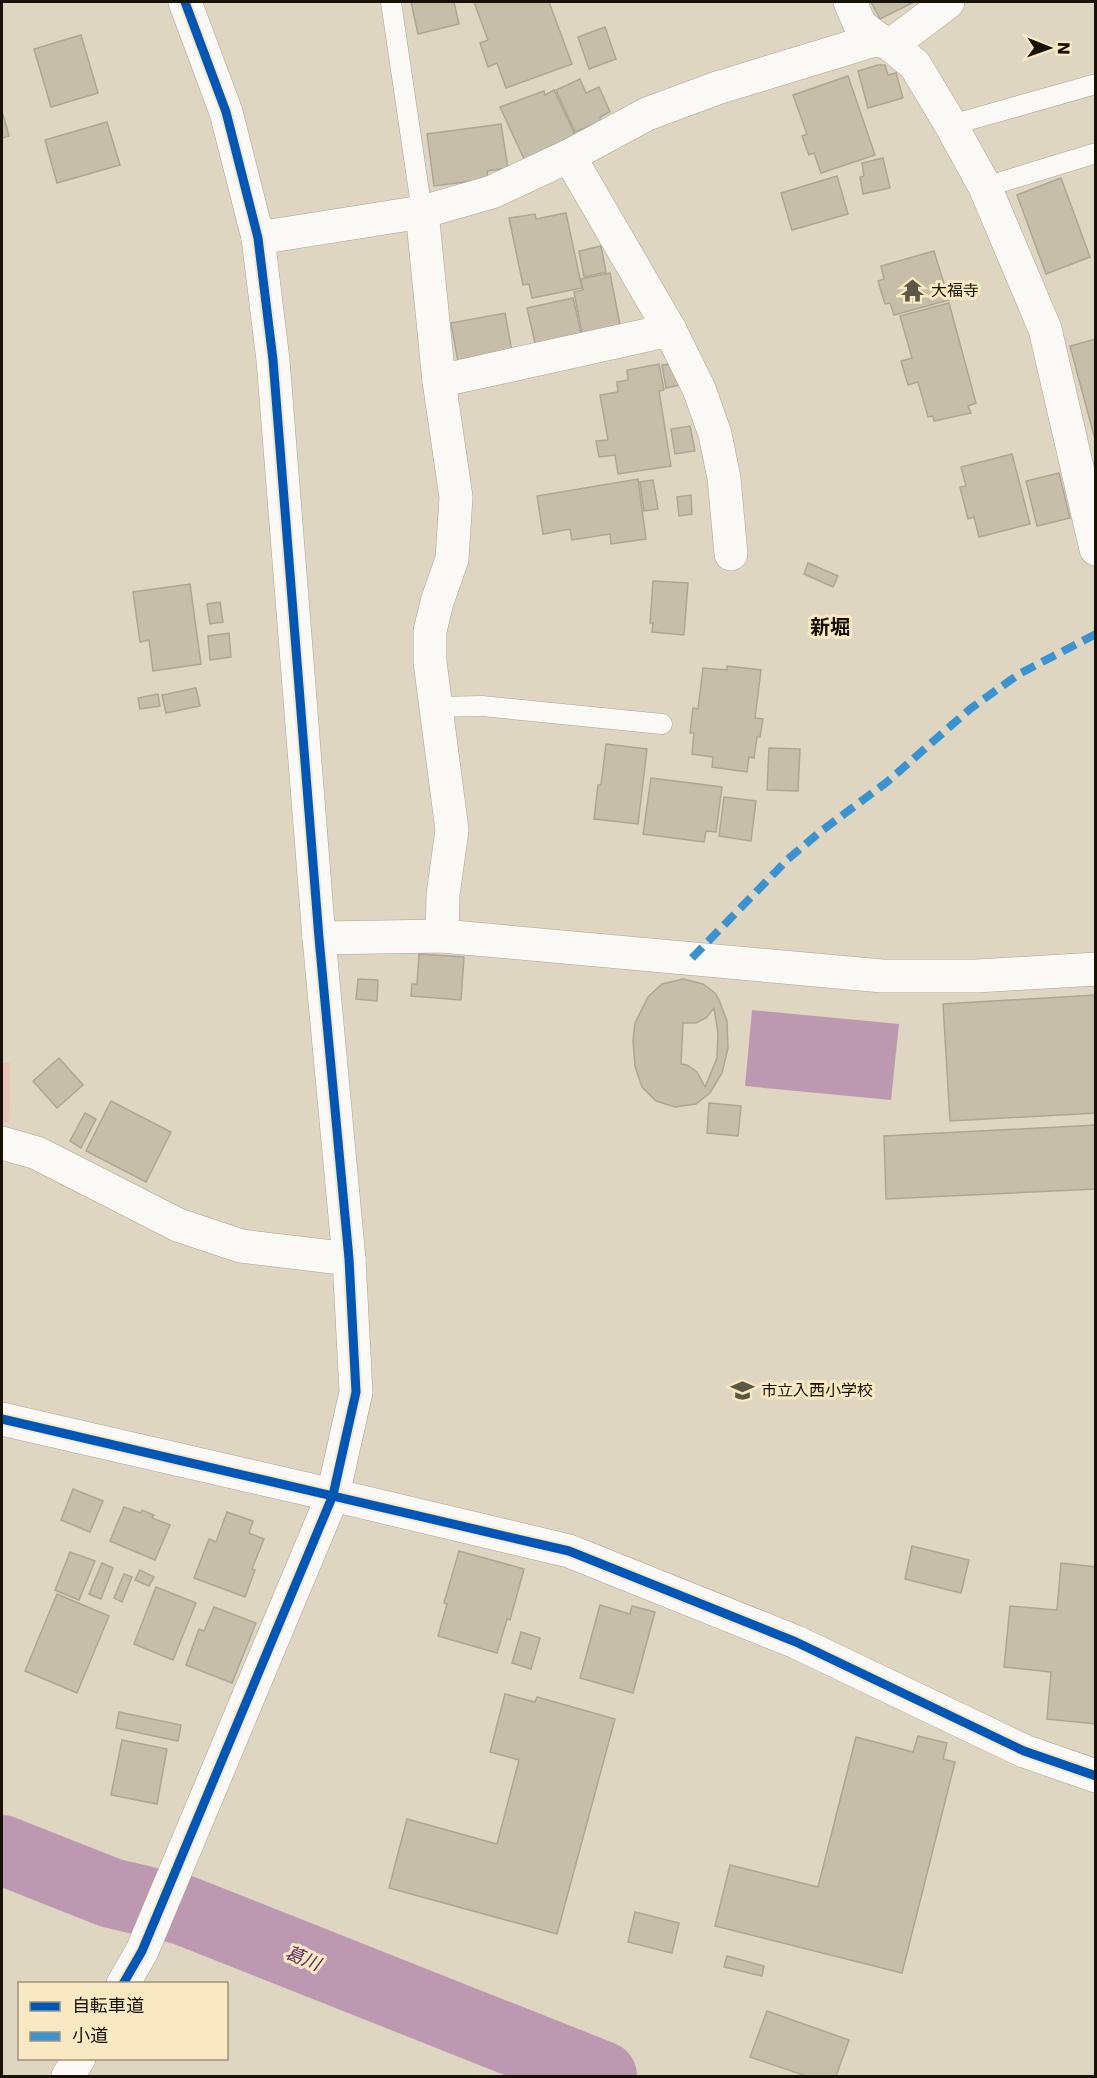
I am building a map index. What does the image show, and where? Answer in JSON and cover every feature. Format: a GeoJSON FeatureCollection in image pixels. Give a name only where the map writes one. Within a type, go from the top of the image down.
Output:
{"type":"FeatureCollection","features":[{"type":"Feature","properties":{"kind":"street"},"geometry":{"type":"LineString","coordinates":[[124,1982],[142,1951],[333,1495],[356,1392],[349,1259],[320,938],[274,372],[258,238],[226,112],[185,2]]}},
{"type":"Feature","properties":{"kind":"street"},"geometry":{"type":"LineString","coordinates":[[850,2],[860,25],[915,65],[985,187],[1045,329],[1085,460],[1095,549]]}},
{"type":"Feature","properties":{"kind":"street"},"geometry":{"type":"LineString","coordinates":[[258,238],[422,212],[492,192],[569,156],[647,114],[717,88],[884,42],[948,2]]}},
{"type":"Feature","properties":{"kind":"street"},"geometry":{"type":"LineString","coordinates":[[569,156],[670,330],[699,389],[715,434],[724,478],[731,554]]}},
{"type":"Feature","properties":{"kind":"street"},"geometry":{"type":"LineString","coordinates":[[422,212],[439,381],[456,498],[452,559],[430,631],[430,662],[452,830],[443,895],[442,936]]}},
{"type":"Feature","properties":{"kind":"street"},"geometry":{"type":"LineString","coordinates":[[439,381],[670,330]]}},
{"type":"Feature","properties":{"kind":"street"},"geometry":{"type":"LineString","coordinates":[[320,938],[442,936],[882,976],[977,976],[1095,969]]}},
{"type":"Feature","properties":{"kind":"street"},"geometry":{"type":"LineString","coordinates":[[2,1143],[37,1153],[178,1226],[241,1246],[349,1259]]}},
{"type":"Feature","properties":{"kind":"street"},"geometry":{"type":"LineString","coordinates":[[2,1419],[569,1551],[796,1642],[1024,1750],[1095,1776]]}},
{"type":"Feature","properties":{"kind":"street"},"geometry":{"type":"LineString","coordinates":[[68,2076],[78,2060]]}},
{"type":"Feature","properties":{"kind":"lane"},"geometry":{"type":"LineString","coordinates":[[392,2],[422,212]]}},
{"type":"Feature","properties":{"kind":"lane"},"geometry":{"type":"LineString","coordinates":[[951,125],[1095,84]]}},
{"type":"Feature","properties":{"kind":"lane"},"geometry":{"type":"LineString","coordinates":[[985,187],[1095,153]]}},
{"type":"Feature","properties":{"kind":"lane"},"geometry":{"type":"LineString","coordinates":[[435,707],[482,706],[662,723]]}},
{"type":"Feature","properties":{"kind":"shaded area"},"geometry":{"type":"Polygon","coordinates":[[[752,1010],[899,1024],[891,1100],[745,1086],[752,1010]]]}},
{"type":"Feature","properties":{"kind":"shaded area"},"geometry":{"type":"Polygon","coordinates":[[[2,1063],[10,1063],[9,1123],[2,1122],[2,1063]]]}},
{"type":"Feature","properties":{"kind":"building"},"geometry":{"type":"Polygon","coordinates":[[[411,2],[454,2],[459,24],[418,34],[411,2]]]}},
{"type":"Feature","properties":{"kind":"building"},"geometry":{"type":"Polygon","coordinates":[[[474,2],[549,2],[572,64],[506,88],[497,63],[488,67],[480,43],[488,40],[474,2]]]}},
{"type":"Feature","properties":{"kind":"building"},"geometry":{"type":"Polygon","coordinates":[[[871,2],[914,2],[880,19],[871,2]]]}},
{"type":"Feature","properties":{"kind":"building"},"geometry":{"type":"Polygon","coordinates":[[[605,27],[616,59],[589,69],[578,37],[605,27]]]}},
{"type":"Feature","properties":{"kind":"building"},"geometry":{"type":"Polygon","coordinates":[[[81,35],[98,93],[51,107],[34,49],[81,35]]]}},
{"type":"Feature","properties":{"kind":"building"},"geometry":{"type":"Polygon","coordinates":[[[885,65],[888,75],[896,73],[903,98],[868,108],[858,71],[885,65]]]}},
{"type":"Feature","properties":{"kind":"building"},"geometry":{"type":"Polygon","coordinates":[[[848,76],[875,155],[821,173],[814,153],[809,155],[802,136],[807,134],[793,95],[848,76]]]}},
{"type":"Feature","properties":{"kind":"building"},"geometry":{"type":"Polygon","coordinates":[[[580,79],[586,93],[599,87],[610,112],[600,117],[601,121],[575,132],[556,90],[580,79]]]}},
{"type":"Feature","properties":{"kind":"building"},"geometry":{"type":"Polygon","coordinates":[[[554,90],[576,137],[525,161],[500,107],[544,91],[545,95],[554,90]]]}},
{"type":"Feature","properties":{"kind":"building"},"geometry":{"type":"Polygon","coordinates":[[[2,111],[9,136],[2,138],[2,111]]]}},
{"type":"Feature","properties":{"kind":"building"},"geometry":{"type":"Polygon","coordinates":[[[107,122],[120,165],[57,183],[45,140],[107,122]]]}},
{"type":"Feature","properties":{"kind":"building"},"geometry":{"type":"Polygon","coordinates":[[[501,124],[508,168],[487,171],[488,179],[434,186],[427,134],[501,124]]]}},
{"type":"Feature","properties":{"kind":"building"},"geometry":{"type":"Polygon","coordinates":[[[883,158],[890,188],[863,194],[860,177],[864,176],[862,163],[883,158]]]}},
{"type":"Feature","properties":{"kind":"building"},"geometry":{"type":"Polygon","coordinates":[[[837,176],[848,214],[792,230],[781,193],[837,176]]]}},
{"type":"Feature","properties":{"kind":"building"},"geometry":{"type":"Polygon","coordinates":[[[1061,178],[1090,257],[1046,274],[1017,195],[1061,178]]]}},
{"type":"Feature","properties":{"kind":"building"},"geometry":{"type":"Polygon","coordinates":[[[566,213],[582,288],[532,298],[529,284],[523,285],[509,218],[535,214],[536,219],[566,213]]]}},
{"type":"Feature","properties":{"kind":"building"},"geometry":{"type":"Polygon","coordinates":[[[601,246],[606,272],[584,277],[579,251],[601,246]]]}},
{"type":"Feature","properties":{"kind":"building","name":"大福寺"},"geometry":{"type":"Polygon","coordinates":[[[934,251],[949,300],[894,315],[890,303],[885,304],[878,281],[884,279],[881,266],[934,251]]]}},
{"type":"Feature","properties":{"kind":"building"},"geometry":{"type":"Polygon","coordinates":[[[610,273],[621,330],[583,338],[574,292],[583,290],[581,279],[610,273]]]}},
{"type":"Feature","properties":{"kind":"building"},"geometry":{"type":"Polygon","coordinates":[[[573,298],[582,337],[536,347],[527,308],[573,298]]]}},
{"type":"Feature","properties":{"kind":"building"},"geometry":{"type":"Polygon","coordinates":[[[949,303],[976,403],[968,406],[971,413],[934,421],[933,416],[928,417],[918,382],[908,385],[901,361],[912,358],[900,316],[949,303]]]}},
{"type":"Feature","properties":{"kind":"building"},"geometry":{"type":"Polygon","coordinates":[[[505,313],[512,352],[458,362],[451,323],[505,313]]]}},
{"type":"Feature","properties":{"kind":"building"},"geometry":{"type":"Polygon","coordinates":[[[1096,339],[1096,443],[1070,346],[1096,339]]]}},
{"type":"Feature","properties":{"kind":"building"},"geometry":{"type":"Polygon","coordinates":[[[678,363],[681,385],[666,388],[662,365],[678,363]]]}},
{"type":"Feature","properties":{"kind":"building"},"geometry":{"type":"Polygon","coordinates":[[[659,364],[664,390],[659,391],[671,466],[618,474],[615,455],[599,457],[596,441],[608,440],[600,395],[618,392],[617,382],[628,380],[627,370],[659,364]]]}},
{"type":"Feature","properties":{"kind":"building"},"geometry":{"type":"Polygon","coordinates":[[[690,426],[695,451],[675,454],[671,429],[690,426]]]}},
{"type":"Feature","properties":{"kind":"building"},"geometry":{"type":"Polygon","coordinates":[[[1012,454],[1030,524],[979,537],[974,517],[968,519],[960,487],[966,486],[961,467],[1012,454]]]}},
{"type":"Feature","properties":{"kind":"building"},"geometry":{"type":"Polygon","coordinates":[[[1059,473],[1070,518],[1037,526],[1026,481],[1059,473]]]}},
{"type":"Feature","properties":{"kind":"building"},"geometry":{"type":"Polygon","coordinates":[[[638,479],[646,539],[611,544],[610,534],[572,540],[570,529],[543,534],[537,496],[638,479]]]}},
{"type":"Feature","properties":{"kind":"building"},"geometry":{"type":"Polygon","coordinates":[[[653,480],[658,509],[644,511],[640,482],[653,480]]]}},
{"type":"Feature","properties":{"kind":"building"},"geometry":{"type":"Polygon","coordinates":[[[691,495],[692,514],[679,516],[677,497],[691,495]]]}},
{"type":"Feature","properties":{"kind":"building"},"geometry":{"type":"Polygon","coordinates":[[[808,563],[838,576],[833,587],[804,574],[808,563]]]}},
{"type":"Feature","properties":{"kind":"building"},"geometry":{"type":"Polygon","coordinates":[[[653,581],[688,583],[684,635],[652,632],[653,623],[650,623],[653,581]]]}},
{"type":"Feature","properties":{"kind":"building"},"geometry":{"type":"Polygon","coordinates":[[[190,584],[201,664],[153,671],[149,640],[140,642],[133,592],[190,584]]]}},
{"type":"Feature","properties":{"kind":"building"},"geometry":{"type":"Polygon","coordinates":[[[220,602],[223,622],[210,624],[207,604],[220,602]]]}},
{"type":"Feature","properties":{"kind":"building"},"geometry":{"type":"Polygon","coordinates":[[[229,633],[231,657],[210,660],[208,636],[229,633]]]}},
{"type":"Feature","properties":{"kind":"building"},"geometry":{"type":"Polygon","coordinates":[[[727,666],[761,670],[755,718],[763,719],[754,758],[749,757],[747,772],[712,767],[713,757],[692,754],[694,733],[690,733],[693,708],[698,709],[703,668],[727,670],[727,666]]]}},
{"type":"Feature","properties":{"kind":"building"},"geometry":{"type":"Polygon","coordinates":[[[196,688],[200,706],[166,713],[162,695],[196,688]]]}},
{"type":"Feature","properties":{"kind":"building"},"geometry":{"type":"Polygon","coordinates":[[[158,694],[160,706],[140,709],[138,698],[158,694]]]}},
{"type":"Feature","properties":{"kind":"building"},"geometry":{"type":"Polygon","coordinates":[[[606,744],[647,749],[638,824],[594,819],[606,744]]]}},
{"type":"Feature","properties":{"kind":"building"},"geometry":{"type":"Polygon","coordinates":[[[769,748],[800,749],[798,791],[767,790],[769,748]]]}},
{"type":"Feature","properties":{"kind":"building"},"geometry":{"type":"Polygon","coordinates":[[[651,778],[722,787],[716,832],[706,831],[704,842],[643,834],[651,778]]]}},
{"type":"Feature","properties":{"kind":"building"},"geometry":{"type":"Polygon","coordinates":[[[724,797],[756,801],[751,841],[719,836],[724,797]]]}},
{"type":"Feature","properties":{"kind":"building"},"geometry":{"type":"Polygon","coordinates":[[[419,954],[464,957],[461,1000],[411,996],[412,984],[417,984],[419,954]]]}},
{"type":"Feature","properties":{"kind":"building"},"geometry":{"type":"Polygon","coordinates":[[[358,979],[378,980],[377,1001],[356,999],[358,979]]]}},
{"type":"Feature","properties":{"kind":"building"},"geometry":{"type":"Polygon","coordinates":[[[683,979],[703,984],[715,993],[727,1021],[728,1048],[722,1073],[710,1093],[696,1104],[675,1107],[656,1101],[642,1087],[635,1066],[633,1041],[635,1023],[648,997],[662,984],[683,979]],[[714,1008],[706,1018],[696,1023],[683,1023],[681,1064],[697,1072],[705,1087],[717,1058],[718,1033],[714,1008]]]}},
{"type":"Feature","properties":{"kind":"building"},"geometry":{"type":"Polygon","coordinates":[[[1096,995],[1096,1113],[950,1121],[943,1004],[1096,995]]]}},
{"type":"Feature","properties":{"kind":"building"},"geometry":{"type":"Polygon","coordinates":[[[59,1058],[83,1085],[57,1108],[33,1081],[59,1058]]]}},
{"type":"Feature","properties":{"kind":"building"},"geometry":{"type":"Polygon","coordinates":[[[111,1101],[171,1132],[146,1182],[86,1151],[111,1101]]]}},
{"type":"Feature","properties":{"kind":"building"},"geometry":{"type":"Polygon","coordinates":[[[709,1103],[741,1106],[738,1136],[707,1133],[709,1103]]]}},
{"type":"Feature","properties":{"kind":"building"},"geometry":{"type":"Polygon","coordinates":[[[85,1113],[96,1119],[81,1148],[70,1141],[85,1113]]]}},
{"type":"Feature","properties":{"kind":"building"},"geometry":{"type":"Polygon","coordinates":[[[1096,1125],[1096,1189],[886,1199],[884,1136],[1096,1125]]]}},
{"type":"Feature","properties":{"kind":"building"},"geometry":{"type":"Polygon","coordinates":[[[73,1489],[103,1501],[90,1532],[61,1520],[73,1489]]]}},
{"type":"Feature","properties":{"kind":"building"},"geometry":{"type":"Polygon","coordinates":[[[124,1507],[141,1513],[142,1510],[154,1515],[152,1518],[170,1525],[155,1560],[110,1541],[124,1507]]]}},
{"type":"Feature","properties":{"kind":"building"},"geometry":{"type":"Polygon","coordinates":[[[227,1512],[253,1521],[249,1533],[264,1539],[252,1569],[255,1570],[245,1597],[194,1578],[209,1539],[216,1542],[227,1512]]]}},
{"type":"Feature","properties":{"kind":"building"},"geometry":{"type":"Polygon","coordinates":[[[912,1546],[969,1560],[961,1593],[905,1579],[912,1546]]]}},
{"type":"Feature","properties":{"kind":"building"},"geometry":{"type":"Polygon","coordinates":[[[459,1551],[524,1569],[510,1620],[507,1619],[497,1653],[438,1636],[447,1604],[444,1603],[459,1551]]]}},
{"type":"Feature","properties":{"kind":"building"},"geometry":{"type":"Polygon","coordinates":[[[70,1552],[95,1561],[79,1600],[55,1590],[70,1552]]]}},
{"type":"Feature","properties":{"kind":"building"},"geometry":{"type":"Polygon","coordinates":[[[102,1563],[113,1568],[101,1599],[89,1594],[102,1563]]]}},
{"type":"Feature","properties":{"kind":"building"},"geometry":{"type":"Polygon","coordinates":[[[1061,1563],[1096,1567],[1096,1724],[1047,1719],[1051,1672],[1004,1667],[1010,1606],[1057,1610],[1061,1563]]]}},
{"type":"Feature","properties":{"kind":"building"},"geometry":{"type":"Polygon","coordinates":[[[140,1570],[154,1577],[149,1586],[135,1580],[140,1570]]]}},
{"type":"Feature","properties":{"kind":"building"},"geometry":{"type":"Polygon","coordinates":[[[124,1574],[132,1577],[122,1602],[114,1598],[124,1574]]]}},
{"type":"Feature","properties":{"kind":"building"},"geometry":{"type":"Polygon","coordinates":[[[156,1587],[196,1603],[173,1660],[134,1644],[156,1587]]]}},
{"type":"Feature","properties":{"kind":"building"},"geometry":{"type":"Polygon","coordinates":[[[57,1594],[109,1616],[77,1693],[25,1671],[57,1594]]]}},
{"type":"Feature","properties":{"kind":"building"},"geometry":{"type":"Polygon","coordinates":[[[600,1605],[630,1614],[632,1606],[655,1612],[633,1693],[580,1678],[600,1605]]]}},
{"type":"Feature","properties":{"kind":"building"},"geometry":{"type":"Polygon","coordinates":[[[214,1607],[256,1623],[232,1683],[186,1665],[199,1629],[204,1631],[214,1607]]]}},
{"type":"Feature","properties":{"kind":"building"},"geometry":{"type":"Polygon","coordinates":[[[521,1632],[540,1638],[531,1669],[512,1663],[521,1632]]]}},
{"type":"Feature","properties":{"kind":"building"},"geometry":{"type":"Polygon","coordinates":[[[505,1694],[535,1702],[537,1697],[615,1719],[557,1934],[389,1888],[407,1819],[497,1844],[519,1760],[490,1752],[505,1694]]]}},
{"type":"Feature","properties":{"kind":"building"},"geometry":{"type":"Polygon","coordinates":[[[119,1712],[181,1725],[178,1741],[116,1728],[119,1712]]]}},
{"type":"Feature","properties":{"kind":"building"},"geometry":{"type":"Polygon","coordinates":[[[918,1736],[947,1743],[943,1759],[955,1762],[902,1973],[715,1926],[730,1865],[818,1887],[856,1737],[913,1752],[918,1736]]]}},
{"type":"Feature","properties":{"kind":"building"},"geometry":{"type":"Polygon","coordinates":[[[122,1740],[167,1749],[157,1804],[111,1795],[122,1740]]]}},
{"type":"Feature","properties":{"kind":"building"},"geometry":{"type":"Polygon","coordinates":[[[635,1912],[679,1923],[672,1953],[628,1942],[635,1912]]]}},
{"type":"Feature","properties":{"kind":"building"},"geometry":{"type":"Polygon","coordinates":[[[727,1956],[764,1966],[762,1976],[724,1967],[727,1956]]]}},
{"type":"Feature","properties":{"kind":"building"},"geometry":{"type":"Polygon","coordinates":[[[767,2011],[849,2040],[836,2076],[806,2076],[750,2057],[767,2011]]]}},
{"type":"Feature","properties":{"kind":"waterway","name":"葛川"},"geometry":{"type":"LineString","coordinates":[[2,1850],[111,1893],[183,1910],[602,2076]]}},
{"type":"Feature","properties":{"kind":"marked path"},"geometry":{"type":"LineString","coordinates":[[692,958],[788,859],[887,782],[970,709],[1019,674],[1096,634]]}},
{"type":"Feature","properties":{"kind":"cycle path"},"geometry":{"type":"LineString","coordinates":[[124,1982],[142,1951],[333,1495],[356,1392],[349,1259],[319,938],[273,360],[258,238],[226,112],[185,2]]}},
{"type":"Feature","properties":{"kind":"cycle path"},"geometry":{"type":"LineString","coordinates":[[2,1419],[569,1551],[796,1642],[1024,1751],[1096,1776]]}},
{"type":"Feature","properties":{"kind":"place","name":"大福寺"},"geometry":{"type":"Point","coordinates":[913,290]}},
{"type":"Feature","properties":{"kind":"place","name":"市立入西小学校"},"geometry":{"type":"Point","coordinates":[743,1390]}},
{"type":"Feature","properties":{"kind":"district","name":"新堀"},"geometry":{"type":"Point","coordinates":[830,627]}}]}
